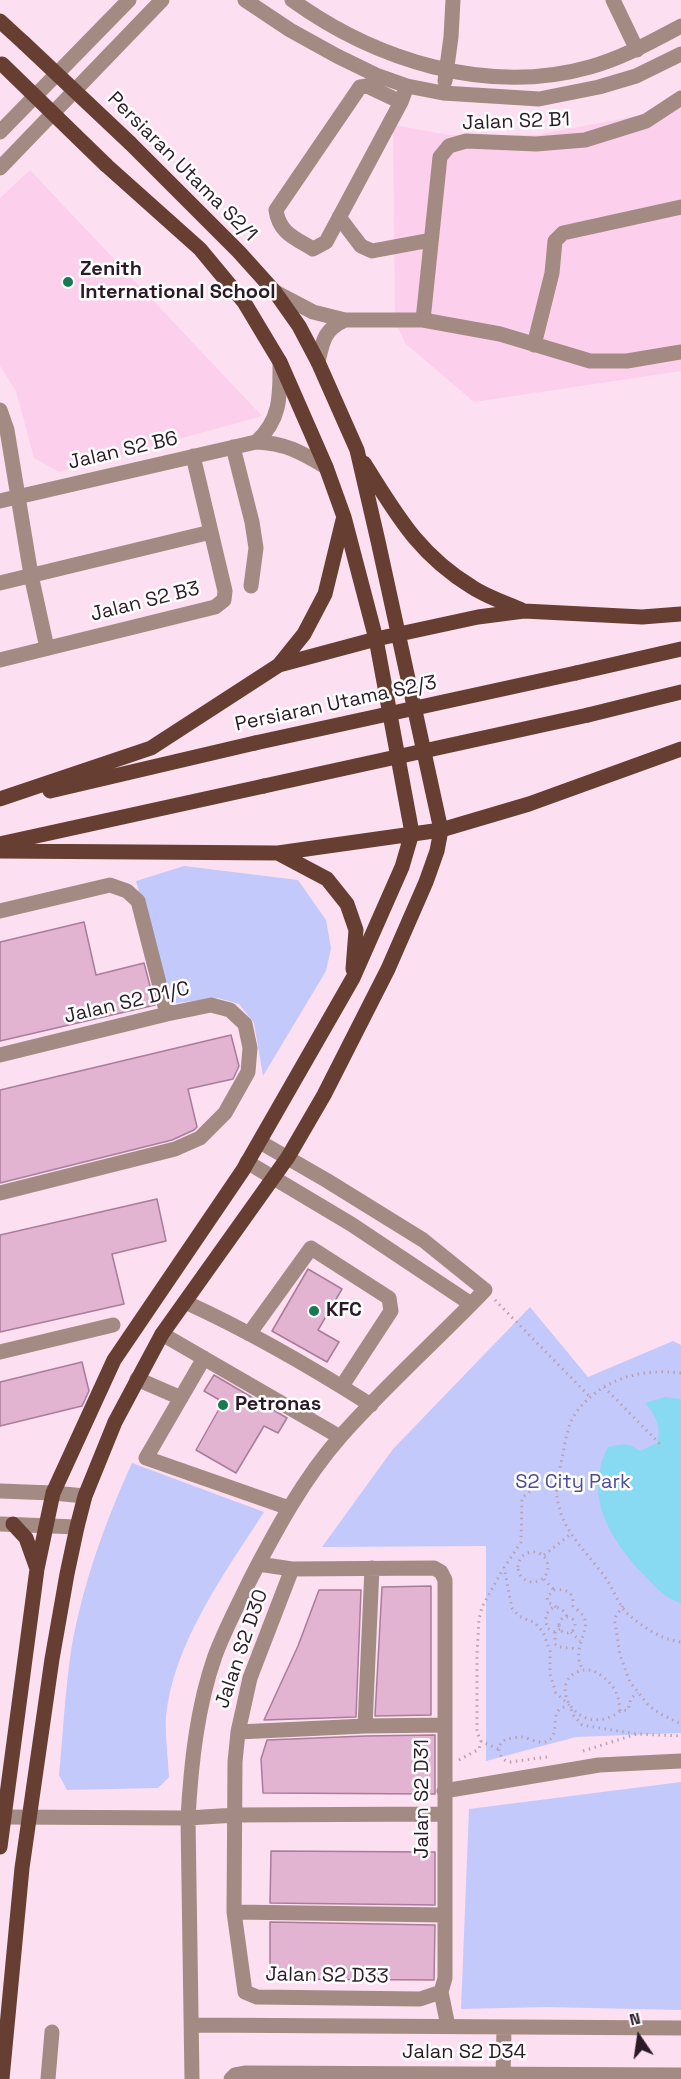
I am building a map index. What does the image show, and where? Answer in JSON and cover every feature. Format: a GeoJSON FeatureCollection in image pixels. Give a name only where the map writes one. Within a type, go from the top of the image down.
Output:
{"type":"FeatureCollection","features":[{"type":"Feature","properties":{"kind":"main road","name":"Persiaran Utama S2/1"},"geometry":{"type":"LineString","coordinates":[[0,21],[130,144],[239,252],[275,292],[299,326],[318,362],[357,450],[441,830]]}},
{"type":"Feature","properties":{"kind":"main road"},"geometry":{"type":"LineString","coordinates":[[0,1847],[37,1569],[52,1493],[114,1360],[260,1142],[353,978],[402,867],[412,833],[376,639],[344,518],[326,467],[280,362],[244,302],[200,249],[106,165],[1,63]]}},
{"type":"Feature","properties":{"kind":"main road"},"geometry":{"type":"LineString","coordinates":[[357,450],[402,524],[433,560],[473,588],[524,611]]}},
{"type":"Feature","properties":{"kind":"main road"},"geometry":{"type":"LineString","coordinates":[[279,665],[304,634],[325,594],[344,518]]}},
{"type":"Feature","properties":{"kind":"main road"},"geometry":{"type":"LineString","coordinates":[[0,801],[151,748],[279,665],[398,634],[478,617],[524,611],[642,617],[681,614]]}},
{"type":"Feature","properties":{"kind":"main road","name":"Persiaran Utama S2/3"},"geometry":{"type":"LineString","coordinates":[[0,801],[681,649]]}},
{"type":"Feature","properties":{"kind":"main road"},"geometry":{"type":"LineString","coordinates":[[0,844],[588,715],[681,692]]}},
{"type":"Feature","properties":{"kind":"main road"},"geometry":{"type":"LineString","coordinates":[[0,851],[278,853],[441,830],[529,804],[681,749]]}},
{"type":"Feature","properties":{"kind":"main road"},"geometry":{"type":"LineString","coordinates":[[2,2079],[22,1869],[52,1659],[76,1527],[86,1497],[115,1422],[162,1334],[288,1157],[324,1095],[388,969],[426,882],[437,851],[441,830]]}},
{"type":"Feature","properties":{"kind":"main road"},"geometry":{"type":"LineString","coordinates":[[278,853],[327,879],[347,904],[356,930],[353,978]]}},
{"type":"Feature","properties":{"kind":"main road"},"geometry":{"type":"LineString","coordinates":[[6,1524],[26,1538],[37,1569]]}},
{"type":"Feature","properties":{"kind":"street"},"geometry":{"type":"LineString","coordinates":[[0,132],[129,0]]}},
{"type":"Feature","properties":{"kind":"street"},"geometry":{"type":"LineString","coordinates":[[0,168],[162,0]]}},
{"type":"Feature","properties":{"kind":"street"},"geometry":{"type":"LineString","coordinates":[[245,0],[290,30],[376,75],[407,86],[443,93],[538,99],[599,87],[636,76],[681,54]]}},
{"type":"Feature","properties":{"kind":"street"},"geometry":{"type":"LineString","coordinates":[[292,0],[372,47],[446,70],[505,77],[540,76],[588,68],[636,50],[681,26]]}},
{"type":"Feature","properties":{"kind":"street"},"geometry":{"type":"LineString","coordinates":[[443,93],[453,0]]}},
{"type":"Feature","properties":{"kind":"street"},"geometry":{"type":"LineString","coordinates":[[612,0],[636,50]]}},
{"type":"Feature","properties":{"kind":"street"},"geometry":{"type":"LineString","coordinates":[[401,102],[367,86],[360,87],[276,210],[282,230],[313,249],[326,242],[401,102],[407,86]]}},
{"type":"Feature","properties":{"kind":"street","name":"Jalan S2 B1"},"geometry":{"type":"LineString","coordinates":[[423,320],[440,157],[449,146],[465,141],[536,144],[585,140],[646,121],[681,98]]}},
{"type":"Feature","properties":{"kind":"street"},"geometry":{"type":"LineString","coordinates":[[534,345],[552,273],[555,241],[563,233],[681,207]]}},
{"type":"Feature","properties":{"kind":"street"},"geometry":{"type":"LineString","coordinates":[[339,217],[361,246],[372,251],[431,240]]}},
{"type":"Feature","properties":{"kind":"street"},"geometry":{"type":"LineString","coordinates":[[275,292],[313,312],[345,320],[423,320],[500,334],[590,361],[627,361],[681,352]]}},
{"type":"Feature","properties":{"kind":"street"},"geometry":{"type":"LineString","coordinates":[[318,362],[323,339],[327,332],[345,320]]}},
{"type":"Feature","properties":{"kind":"street"},"geometry":{"type":"LineString","coordinates":[[256,441],[272,424],[277,409],[280,393],[280,362]]}},
{"type":"Feature","properties":{"kind":"street"},"geometry":{"type":"LineString","coordinates":[[0,410],[7,430],[31,575],[47,648]]}},
{"type":"Feature","properties":{"kind":"street","name":"Jalan S2 B6"},"geometry":{"type":"LineString","coordinates":[[0,501],[256,441],[282,444],[300,451],[326,467]]}},
{"type":"Feature","properties":{"kind":"street"},"geometry":{"type":"LineString","coordinates":[[233,447],[252,522],[256,548],[251,586]]}},
{"type":"Feature","properties":{"kind":"street","name":"Jalan S2 B3"},"geometry":{"type":"LineString","coordinates":[[0,660],[215,607],[224,600],[225,591],[193,456]]}},
{"type":"Feature","properties":{"kind":"street"},"geometry":{"type":"LineString","coordinates":[[0,583],[211,532]]}},
{"type":"Feature","properties":{"kind":"street"},"geometry":{"type":"LineString","coordinates":[[0,911],[110,885],[128,891],[138,901],[166,1014]]}},
{"type":"Feature","properties":{"kind":"street","name":"Jalan S2 D1/C"},"geometry":{"type":"LineString","coordinates":[[0,1055],[211,1005],[230,1010],[245,1024],[250,1048],[248,1072],[225,1113],[200,1138],[175,1149],[0,1192]]}},
{"type":"Feature","properties":{"kind":"street"},"geometry":{"type":"LineString","coordinates":[[192,2079],[188,1818],[202,1702],[215,1657],[258,1564],[289,1508],[313,1471],[370,1405],[485,1290],[423,1240],[260,1142]]}},
{"type":"Feature","properties":{"kind":"street"},"geometry":{"type":"LineString","coordinates":[[247,1162],[351,1224],[471,1304]]}},
{"type":"Feature","properties":{"kind":"street"},"geometry":{"type":"LineString","coordinates":[[249,1334],[311,1248],[389,1298],[391,1311],[342,1386]]}},
{"type":"Feature","properties":{"kind":"street"},"geometry":{"type":"LineString","coordinates":[[184,1302],[249,1334],[342,1386],[370,1405]]}},
{"type":"Feature","properties":{"kind":"street"},"geometry":{"type":"LineString","coordinates":[[0,1352],[113,1325]]}},
{"type":"Feature","properties":{"kind":"street"},"geometry":{"type":"LineString","coordinates":[[162,1334],[340,1437]]}},
{"type":"Feature","properties":{"kind":"street"},"geometry":{"type":"LineString","coordinates":[[204,1358],[146,1458],[289,1508]]}},
{"type":"Feature","properties":{"kind":"street"},"geometry":{"type":"LineString","coordinates":[[137,1379],[180,1398]]}},
{"type":"Feature","properties":{"kind":"street"},"geometry":{"type":"LineString","coordinates":[[0,1491],[86,1497]]}},
{"type":"Feature","properties":{"kind":"street"},"geometry":{"type":"LineString","coordinates":[[6,1524],[76,1527]]}},
{"type":"Feature","properties":{"kind":"street","name":"Jalan S2 D30"},"geometry":{"type":"LineString","coordinates":[[258,1564],[292,1569],[434,1568],[441,1572]]}},
{"type":"Feature","properties":{"kind":"street"},"geometry":{"type":"LineString","coordinates":[[365,1726],[372,1568]]}},
{"type":"Feature","properties":{"kind":"street","name":"Jalan S2 D30"},"geometry":{"type":"LineString","coordinates":[[236,1815],[235,1762],[238,1732],[250,1677],[292,1569]]}},
{"type":"Feature","properties":{"kind":"street","name":"Jalan S2 D31"},"geometry":{"type":"LineString","coordinates":[[441,1572],[446,1580],[445,1978],[441,1992],[448,2026]]}},
{"type":"Feature","properties":{"kind":"street"},"geometry":{"type":"LineString","coordinates":[[238,1732],[444,1725]]}},
{"type":"Feature","properties":{"kind":"street"},"geometry":{"type":"LineString","coordinates":[[444,1791],[599,1766],[681,1761]]}},
{"type":"Feature","properties":{"kind":"street"},"geometry":{"type":"LineString","coordinates":[[5,1817],[188,1818],[236,1815],[444,1814]]}},
{"type":"Feature","properties":{"kind":"street","name":"Jalan S2 D33"},"geometry":{"type":"LineString","coordinates":[[236,1815],[234,1912],[245,1992],[257,1997],[420,1999],[441,1992]]}},
{"type":"Feature","properties":{"kind":"street"},"geometry":{"type":"LineString","coordinates":[[234,1912],[445,1915]]}},
{"type":"Feature","properties":{"kind":"street"},"geometry":{"type":"LineString","coordinates":[[192,2025],[681,2028]]}},
{"type":"Feature","properties":{"kind":"street"},"geometry":{"type":"LineString","coordinates":[[503,2077],[504,2028]]}},
{"type":"Feature","properties":{"kind":"street"},"geometry":{"type":"LineString","coordinates":[[48,2079],[52,2032]]}},
{"type":"Feature","properties":{"kind":"street","name":"Jalan S2 D34"},"geometry":{"type":"LineString","coordinates":[[231,2079],[235,2075],[246,2073],[503,2077],[681,2075]]}},
{"type":"Feature","properties":{"kind":"path"},"geometry":{"type":"LineString","coordinates":[[485,1290],[590,1397]]}},
{"type":"Feature","properties":{"kind":"path"},"geometry":{"type":"LineString","coordinates":[[681,1373],[645,1372],[617,1380],[597,1390],[574,1415],[566,1438],[557,1481],[560,1508],[571,1534],[607,1580],[627,1614],[655,1634],[681,1642]]}},
{"type":"Feature","properties":{"kind":"path"},"geometry":{"type":"LineString","coordinates":[[604,1387],[662,1446]]}},
{"type":"Feature","properties":{"kind":"path"},"geometry":{"type":"LineString","coordinates":[[444,1764],[464,1759],[479,1749],[481,1741],[477,1732],[477,1655],[482,1607],[521,1542],[522,1498],[537,1485],[557,1481]]}},
{"type":"Feature","properties":{"kind":"path"},"geometry":{"type":"LineString","coordinates":[[543,1555],[571,1534]]}},
{"type":"Feature","properties":{"kind":"path"},"geometry":{"type":"LineString","coordinates":[[514,1552],[521,1558]]}},
{"type":"Feature","properties":{"kind":"path"},"geometry":{"type":"LineString","coordinates":[[533,1552],[543,1555],[547,1559],[549,1569],[544,1579],[534,1583],[524,1580],[518,1571],[521,1558],[533,1552]]}},
{"type":"Feature","properties":{"kind":"path"},"geometry":{"type":"LineString","coordinates":[[504,1568],[512,1608],[519,1616],[535,1623],[543,1632],[550,1651],[550,1674],[556,1694],[579,1715],[593,1720],[604,1720],[620,1711],[628,1710],[632,1698],[638,1693]]}},
{"type":"Feature","properties":{"kind":"path"},"geometry":{"type":"LineString","coordinates":[[544,1579],[554,1590]]}},
{"type":"Feature","properties":{"kind":"path"},"geometry":{"type":"LineString","coordinates":[[573,1606],[574,1598],[565,1589],[554,1590],[547,1600],[564,1610],[567,1617],[574,1621]]}},
{"type":"Feature","properties":{"kind":"path"},"geometry":{"type":"LineString","coordinates":[[573,1606],[584,1617],[585,1630],[580,1641],[578,1658],[583,1670]]}},
{"type":"Feature","properties":{"kind":"path"},"geometry":{"type":"LineString","coordinates":[[564,1610],[573,1606]]}},
{"type":"Feature","properties":{"kind":"path"},"geometry":{"type":"LineString","coordinates":[[623,1606],[615,1622],[620,1655],[630,1682],[648,1705],[681,1724]]}},
{"type":"Feature","properties":{"kind":"path"},"geometry":{"type":"LineString","coordinates":[[555,1632],[548,1628],[546,1618],[549,1611],[556,1607]]}},
{"type":"Feature","properties":{"kind":"path"},"geometry":{"type":"LineString","coordinates":[[560,1629],[559,1625],[563,1618],[567,1617]]}},
{"type":"Feature","properties":{"kind":"path"},"geometry":{"type":"LineString","coordinates":[[574,1621],[584,1617]]}},
{"type":"Feature","properties":{"kind":"path"},"geometry":{"type":"LineString","coordinates":[[571,1632],[574,1629],[574,1621]]}},
{"type":"Feature","properties":{"kind":"path"},"geometry":{"type":"LineString","coordinates":[[555,1632],[560,1629]]}},
{"type":"Feature","properties":{"kind":"path"},"geometry":{"type":"LineString","coordinates":[[560,1629],[567,1633],[571,1632],[580,1641]]}},
{"type":"Feature","properties":{"kind":"path"},"geometry":{"type":"LineString","coordinates":[[555,1632],[555,1644],[559,1647],[579,1648]]}},
{"type":"Feature","properties":{"kind":"path"},"geometry":{"type":"LineString","coordinates":[[620,1711],[619,1697],[611,1683],[595,1671],[583,1670],[567,1680],[565,1692],[569,1705],[574,1716],[582,1725],[637,1734],[681,1736]]}},
{"type":"Feature","properties":{"kind":"path"},"geometry":{"type":"LineString","coordinates":[[556,1756],[510,1762],[499,1754],[498,1749],[502,1742],[520,1737],[542,1743],[548,1741],[553,1736],[556,1714],[569,1705]]}},
{"type":"Feature","properties":{"kind":"path"},"geometry":{"type":"LineString","coordinates":[[579,1752],[637,1734]]}},
{"type":"Feature","properties":{"kind":"path"},"geometry":{"type":"LineString","coordinates":[[481,1741],[498,1749]]}},
{"type":"Feature","properties":{"kind":"shaded area"},"geometry":{"type":"Polygon","coordinates":[[[681,95],[681,371],[474,402],[405,343],[395,321],[393,125],[450,135],[537,135],[646,114],[681,95]]]}},
{"type":"Feature","properties":{"kind":"shaded area","name":"Zenith International School"},"geometry":{"type":"Polygon","coordinates":[[[30,170],[262,416],[59,472],[34,458],[16,391],[0,366],[0,198],[30,170]]]}},
{"type":"Feature","properties":{"kind":"shaded area"},"geometry":{"type":"Polygon","coordinates":[[[665,1397],[681,1399],[681,1603],[659,1590],[617,1543],[603,1515],[599,1500],[598,1485],[601,1463],[608,1447],[625,1444],[640,1451],[657,1443],[659,1431],[657,1421],[645,1403],[665,1397]]]}},
{"type":"Feature","properties":{"kind":"green space"},"geometry":{"type":"Polygon","coordinates":[[[184,866],[298,880],[326,920],[331,948],[326,971],[263,1076],[254,1023],[239,1004],[218,998],[169,1004],[136,881],[184,866]]]}},
{"type":"Feature","properties":{"kind":"green space","name":"S2 City Park"},"geometry":{"type":"Polygon","coordinates":[[[530,1307],[588,1377],[673,1341],[681,1345],[681,1733],[576,1737],[486,1761],[486,1546],[322,1547],[393,1449],[530,1307]]]}},
{"type":"Feature","properties":{"kind":"green space"},"geometry":{"type":"Polygon","coordinates":[[[132,1463],[264,1512],[203,1610],[178,1663],[170,1690],[166,1717],[169,1777],[158,1788],[67,1790],[59,1775],[71,1651],[81,1602],[96,1555],[132,1463]]]}},
{"type":"Feature","properties":{"kind":"green space"},"geometry":{"type":"Polygon","coordinates":[[[681,1782],[681,2010],[546,2007],[461,2009],[469,1809],[681,1782]]]}},
{"type":"Feature","properties":{"kind":"building"},"geometry":{"type":"Polygon","coordinates":[[[84,922],[96,975],[144,963],[155,1005],[0,1041],[0,942],[84,922]]]}},
{"type":"Feature","properties":{"kind":"building"},"geometry":{"type":"Polygon","coordinates":[[[231,1035],[239,1066],[233,1079],[188,1089],[197,1127],[194,1130],[172,1140],[0,1183],[0,1090],[231,1035]]]}},
{"type":"Feature","properties":{"kind":"building"},"geometry":{"type":"Polygon","coordinates":[[[157,1199],[166,1241],[112,1254],[124,1304],[0,1332],[0,1235],[157,1199]]]}},
{"type":"Feature","properties":{"kind":"building"},"geometry":{"type":"Polygon","coordinates":[[[308,1269],[342,1289],[318,1330],[339,1342],[327,1362],[272,1331],[308,1269]]]}},
{"type":"Feature","properties":{"kind":"building"},"geometry":{"type":"Polygon","coordinates":[[[82,1362],[89,1391],[82,1406],[0,1426],[0,1382],[82,1362]]]}},
{"type":"Feature","properties":{"kind":"building"},"geometry":{"type":"Polygon","coordinates":[[[214,1375],[287,1418],[278,1433],[264,1426],[236,1473],[196,1450],[223,1402],[204,1391],[214,1375]]]}},
{"type":"Feature","properties":{"kind":"building"},"geometry":{"type":"Polygon","coordinates":[[[431,1586],[431,1715],[375,1716],[382,1587],[431,1586]]]}},
{"type":"Feature","properties":{"kind":"building"},"geometry":{"type":"Polygon","coordinates":[[[319,1590],[361,1590],[356,1717],[264,1720],[298,1646],[319,1590]]]}},
{"type":"Feature","properties":{"kind":"building"},"geometry":{"type":"Polygon","coordinates":[[[435,1735],[435,1794],[263,1793],[261,1759],[267,1740],[435,1735]]]}},
{"type":"Feature","properties":{"kind":"building"},"geometry":{"type":"Polygon","coordinates":[[[271,1851],[435,1852],[435,1905],[270,1903],[271,1851]]]}},
{"type":"Feature","properties":{"kind":"building"},"geometry":{"type":"Polygon","coordinates":[[[270,1922],[435,1925],[434,1980],[270,1979],[270,1922]]]}},
{"type":"Feature","properties":{"kind":"place","name":"Zenith International School"},"geometry":{"type":"Point","coordinates":[68,282]}},
{"type":"Feature","properties":{"kind":"place","name":"KFC"},"geometry":{"type":"Point","coordinates":[314,1311]}},
{"type":"Feature","properties":{"kind":"place","name":"Petronas"},"geometry":{"type":"Point","coordinates":[223,1405]}}]}
